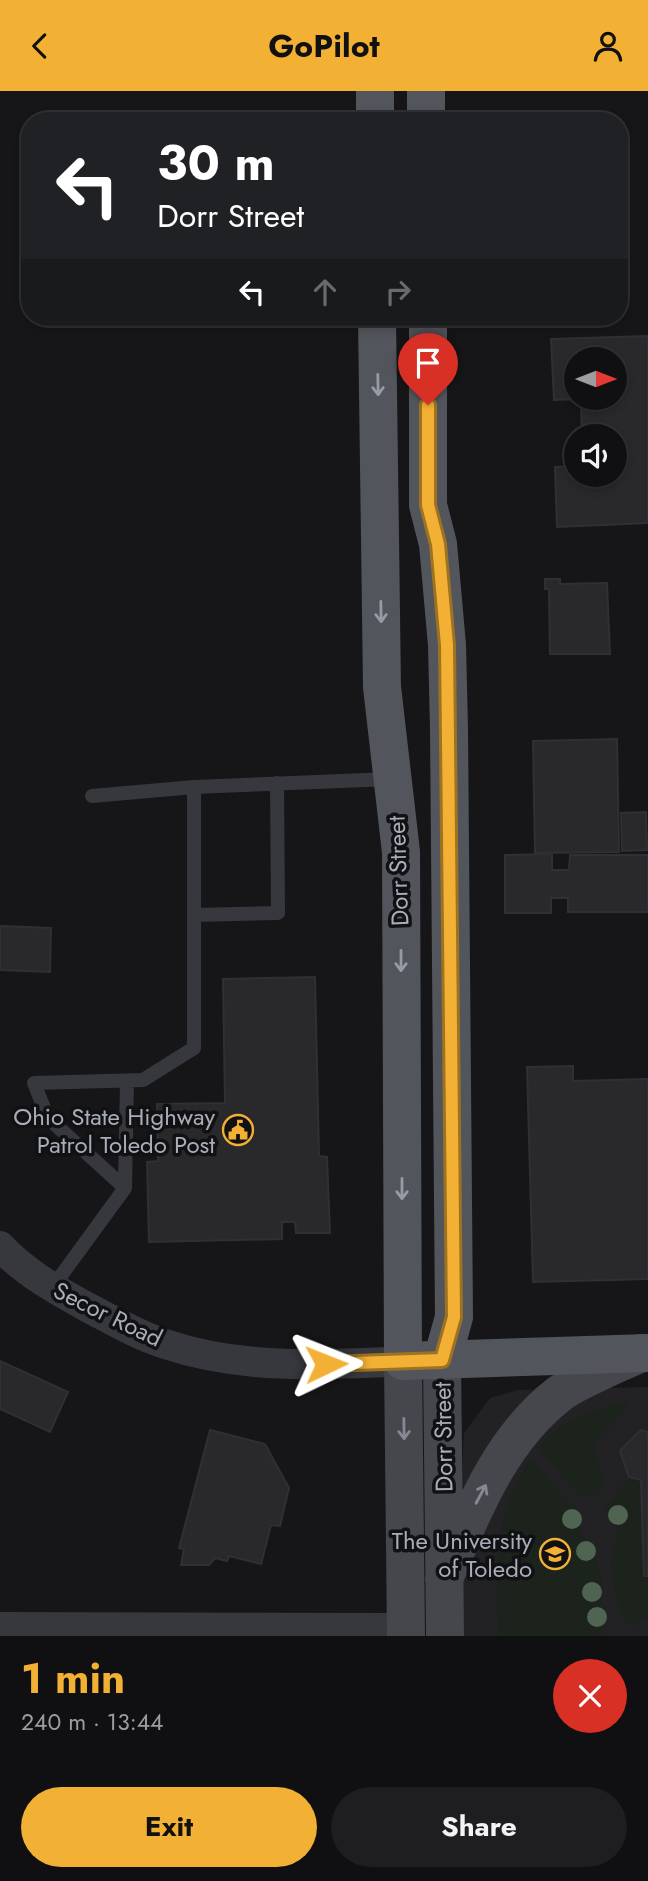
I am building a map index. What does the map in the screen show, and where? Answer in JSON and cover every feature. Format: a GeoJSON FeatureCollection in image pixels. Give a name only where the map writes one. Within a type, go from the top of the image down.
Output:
{"type":"FeatureCollection","features":[{"type":"Feature","properties":{"kind":"main road"},"geometry":{"type":"LineString","coordinates":[[374,91],[375,112]]}},
{"type":"Feature","properties":{"kind":"main road"},"geometry":{"type":"LineString","coordinates":[[426,91],[426,112]]}},
{"type":"Feature","properties":{"kind":"main road","name":"Dorr Street"},"geometry":{"type":"LineString","coordinates":[[377,326],[382,687],[401,852],[407,1632]]}},
{"type":"Feature","properties":{"kind":"main road","name":"Dorr Street"},"geometry":{"type":"LineString","coordinates":[[428,326],[428,505],[438,544],[444,607],[449,729],[454,1317],[442,1360],[445,1636]]}},
{"type":"Feature","properties":{"kind":"main road"},"geometry":{"type":"LineString","coordinates":[[444,1579],[478,1496],[514,1437],[560,1393],[644,1353]]}},
{"type":"Feature","properties":{"kind":"main road","name":"Secor Road"},"geometry":{"type":"LineString","coordinates":[[403,1361],[644,1353]]}},
{"type":"Feature","properties":{"kind":"street","name":"Secor Road"},"geometry":{"type":"LineString","coordinates":[[1,1248],[51,1288],[128,1329],[163,1343],[199,1353],[271,1365],[403,1361]]}},
{"type":"Feature","properties":{"kind":"street"},"geometry":{"type":"LineString","coordinates":[[0,1627],[407,1632]]}},
{"type":"Feature","properties":{"kind":"lane"},"geometry":{"type":"LineString","coordinates":[[92,796],[194,787],[393,779]]}},
{"type":"Feature","properties":{"kind":"lane"},"geometry":{"type":"LineString","coordinates":[[194,915],[278,913],[278,783]]}},
{"type":"Feature","properties":{"kind":"lane"},"geometry":{"type":"LineString","coordinates":[[125,1188],[48,1118],[34,1083],[143,1080],[194,1048],[194,787]]}},
{"type":"Feature","properties":{"kind":"lane"},"geometry":{"type":"LineString","coordinates":[[51,1288],[125,1188],[127,1081]]}},
{"type":"Feature","properties":{"kind":"shaded area","name":"The University of Toledo"},"geometry":{"type":"Polygon","coordinates":[[[648,1387],[648,1636],[463,1636],[464,1433],[490,1398],[518,1390],[648,1387]]]}},
{"type":"Feature","properties":{"kind":"shaded area"},"geometry":{"type":"Polygon","coordinates":[[[625,1403],[627,1408],[593,1444],[605,1483],[596,1496],[580,1496],[537,1449],[556,1430],[577,1417],[625,1403]]]}},
{"type":"Feature","properties":{"kind":"shaded area"},"geometry":{"type":"Polygon","coordinates":[[[530,1460],[578,1511],[581,1531],[594,1551],[602,1581],[602,1636],[498,1636],[497,1566],[502,1525],[517,1483],[530,1460]]]}},
{"type":"Feature","properties":{"kind":"shaded area"},"geometry":{"type":"Polygon","coordinates":[[[629,1477],[641,1480],[644,1576],[648,1576],[648,1618],[630,1626],[622,1615],[614,1588],[611,1564],[617,1532],[606,1507],[629,1477]]]}},
{"type":"Feature","properties":{"kind":"building"},"geometry":{"type":"Polygon","coordinates":[[[648,336],[648,523],[557,527],[555,467],[564,467],[564,487],[627,487],[627,424],[582,424],[581,410],[627,410],[627,347],[564,347],[564,400],[554,400],[551,339],[648,336]]]}},
{"type":"Feature","properties":{"kind":"building"},"geometry":{"type":"Polygon","coordinates":[[[545,579],[560,579],[560,584],[607,583],[610,654],[550,654],[549,589],[545,589],[545,579]]]}},
{"type":"Feature","properties":{"kind":"building"},"geometry":{"type":"Polygon","coordinates":[[[617,739],[619,852],[535,853],[533,741],[617,739]]]}},
{"type":"Feature","properties":{"kind":"building"},"geometry":{"type":"Polygon","coordinates":[[[646,812],[647,850],[622,851],[621,813],[646,812]]]}},
{"type":"Feature","properties":{"kind":"building"},"geometry":{"type":"Polygon","coordinates":[[[552,854],[552,870],[569,870],[570,855],[648,855],[648,912],[568,912],[568,898],[551,898],[551,913],[505,913],[505,855],[552,854]]]}},
{"type":"Feature","properties":{"kind":"building"},"geometry":{"type":"Polygon","coordinates":[[[0,926],[51,928],[50,972],[0,970],[0,926]]]}},
{"type":"Feature","properties":{"kind":"building","name":"Ohio State Highway Patrol Toledo Post"},"geometry":{"type":"Polygon","coordinates":[[[315,977],[319,1156],[327,1157],[330,1233],[296,1233],[295,1222],[282,1222],[282,1239],[149,1242],[147,1162],[158,1161],[157,1104],[225,1103],[223,979],[315,977]]]}},
{"type":"Feature","properties":{"kind":"building"},"geometry":{"type":"Polygon","coordinates":[[[573,1066],[573,1081],[648,1079],[648,1279],[533,1282],[527,1067],[573,1066]]]}},
{"type":"Feature","properties":{"kind":"building"},"geometry":{"type":"Polygon","coordinates":[[[0,1361],[68,1392],[50,1432],[0,1409],[0,1361]]]}},
{"type":"Feature","properties":{"kind":"building"},"geometry":{"type":"Polygon","coordinates":[[[210,1430],[265,1444],[289,1488],[280,1526],[271,1525],[261,1564],[229,1556],[227,1561],[215,1558],[209,1565],[181,1565],[184,1549],[179,1548],[210,1430]]]}},
{"type":"Feature","properties":{"kind":"building"},"geometry":{"type":"Polygon","coordinates":[[[641,1430],[648,1432],[648,1576],[644,1576],[641,1480],[629,1477],[620,1451],[641,1430]]]}},
{"type":"Feature","properties":{"kind":"place","name":"Ohio State Highway Patrol Toledo Post"},"geometry":{"type":"Point","coordinates":[238,1130]}},
{"type":"Feature","properties":{"kind":"place","name":"The University of Toledo"},"geometry":{"type":"Point","coordinates":[555,1554]}},
{"type":"Feature","properties":{"kind":"route"},"geometry":{"type":"LineString","coordinates":[[326,1364],[442,1360],[454,1317],[447,645],[438,544],[428,505],[428,405]]}}]}
